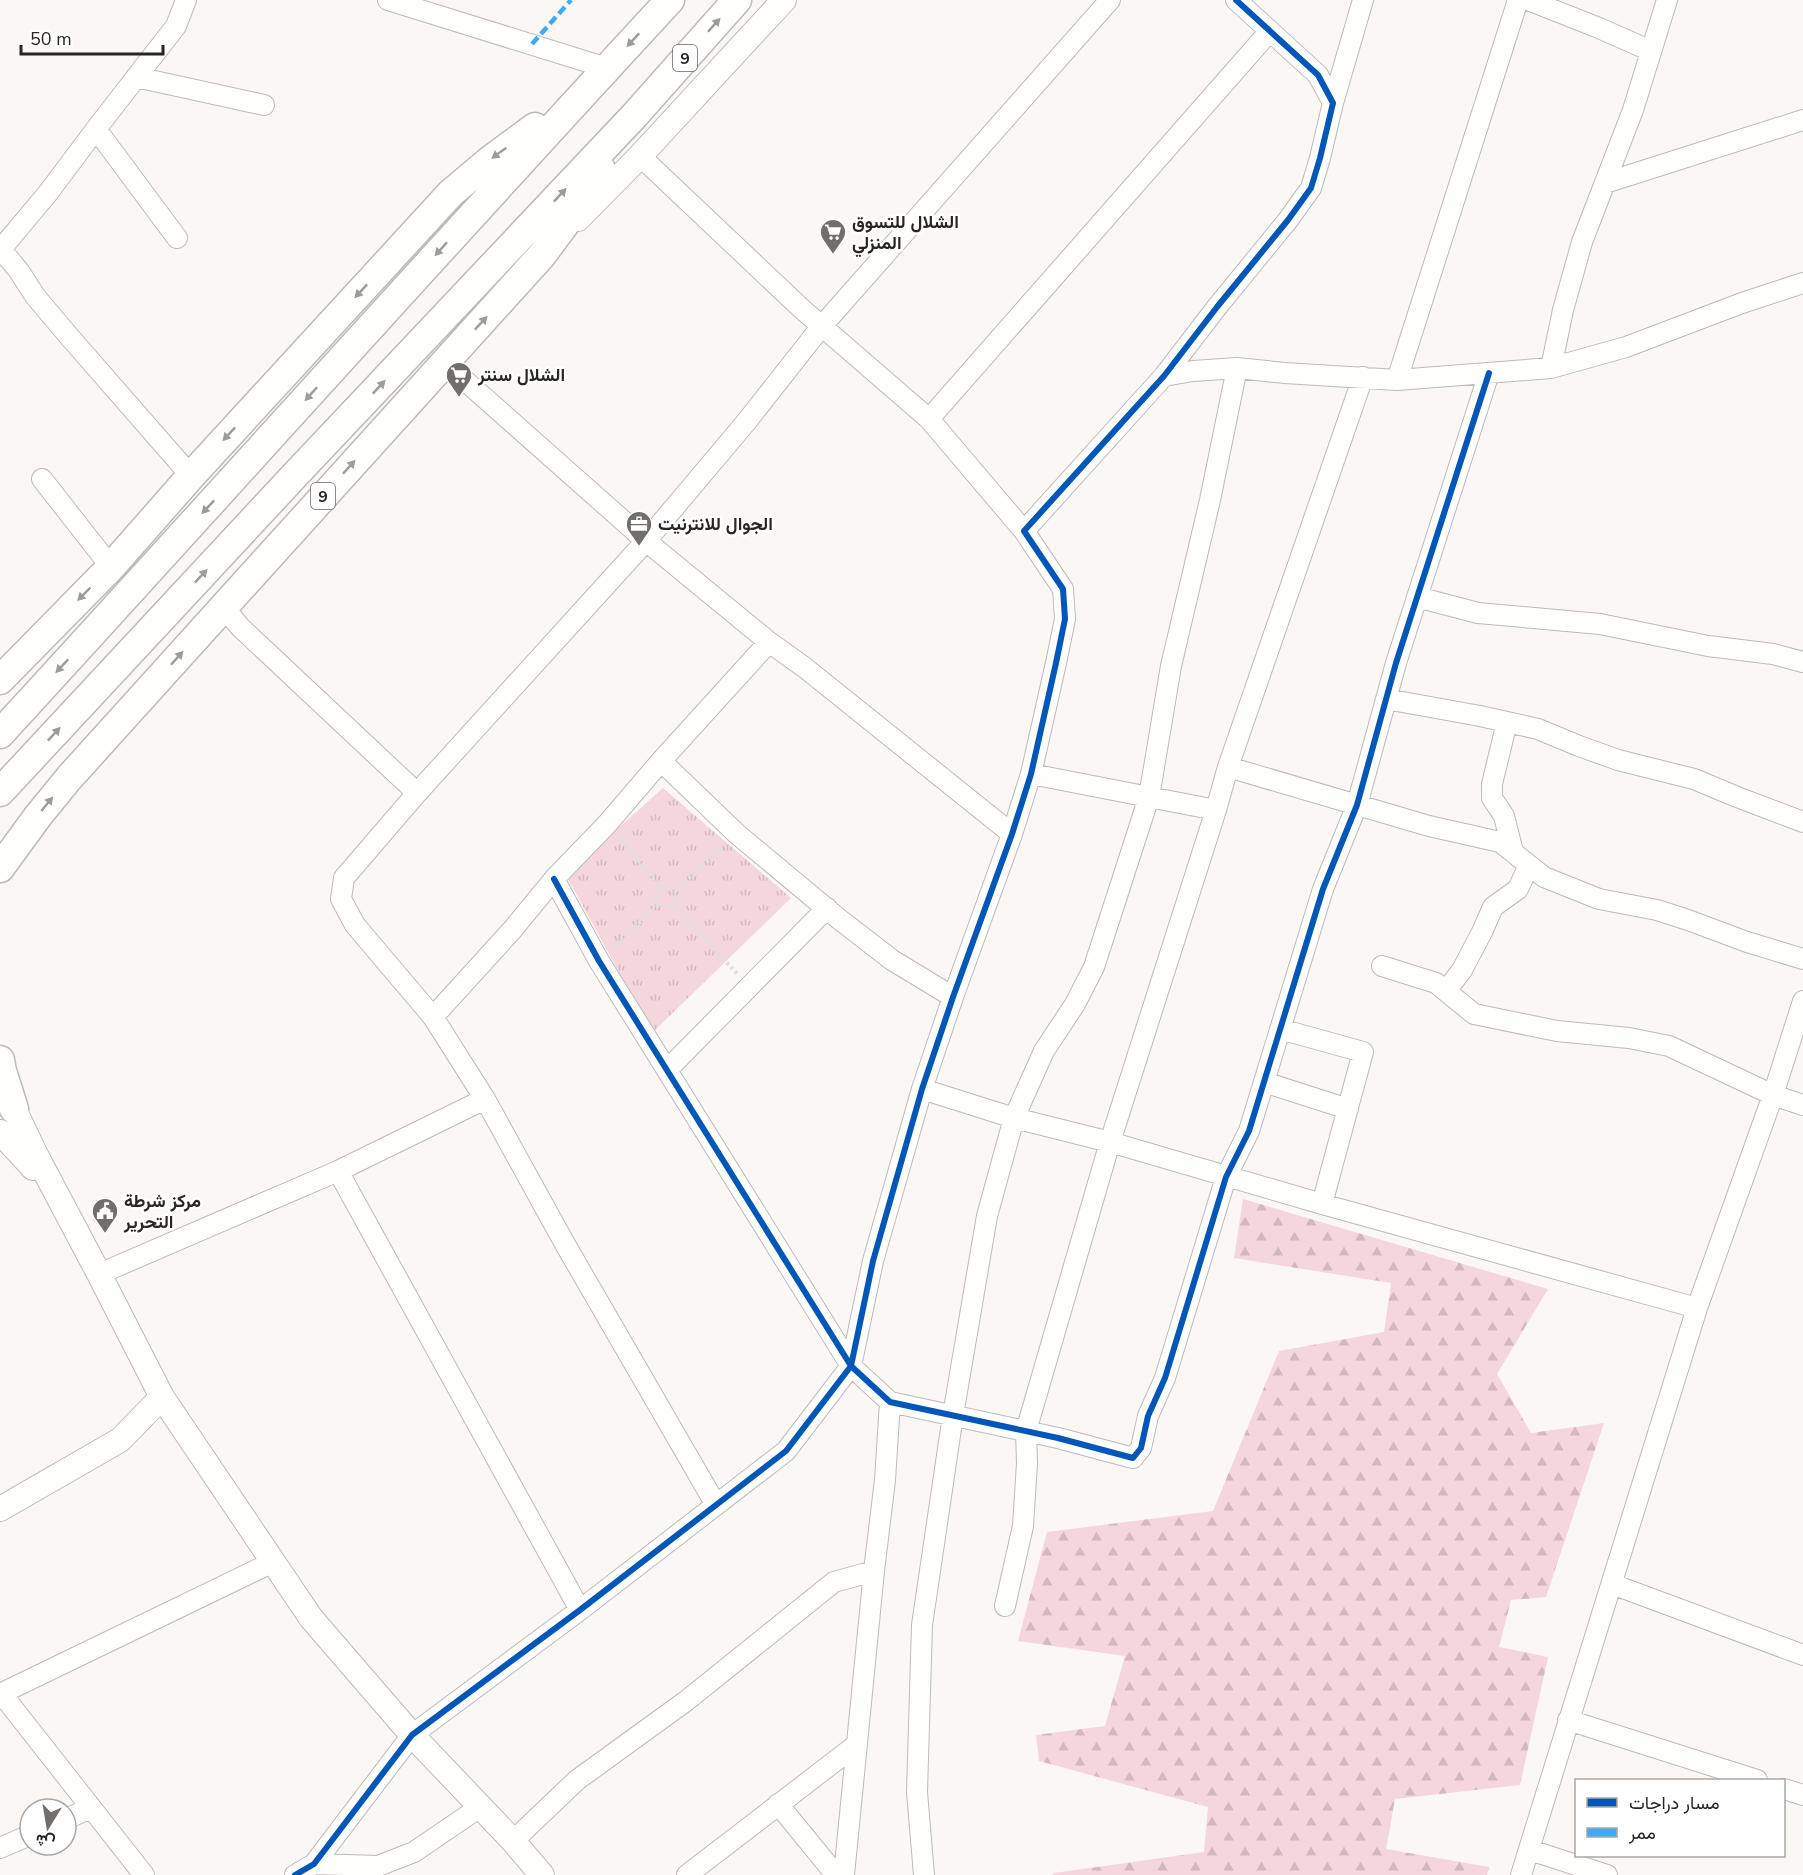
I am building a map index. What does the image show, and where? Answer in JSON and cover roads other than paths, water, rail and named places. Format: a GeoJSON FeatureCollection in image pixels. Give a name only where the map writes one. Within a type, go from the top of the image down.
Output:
{"type":"FeatureCollection","features":[{"type":"Feature","properties":{"kind":"highway"},"geometry":{"type":"LineString","coordinates":[[0,734],[262,448],[480,205],[670,0]]}},
{"type":"Feature","properties":{"kind":"highway","name":"9"},"geometry":{"type":"LineString","coordinates":[[0,792],[634,116],[737,0]]}},
{"type":"Feature","properties":{"kind":"highway"},"geometry":{"type":"LineString","coordinates":[[0,680],[111,567],[191,476],[451,193],[602,74]]}},
{"type":"Feature","properties":{"kind":"highway","name":"9"},"geometry":{"type":"LineString","coordinates":[[0,868],[69,778],[542,255],[574,212],[634,116]]}},
{"type":"Feature","properties":{"kind":"highway"},"geometry":{"type":"LineString","coordinates":[[0,890],[19,842]]}},
{"type":"Feature","properties":{"kind":"highway"},"geometry":{"type":"LineString","coordinates":[[0,1060],[7,1120]]}},
{"type":"Feature","properties":{"kind":"main road"},"geometry":{"type":"LineString","coordinates":[[542,255],[640,156],[784,0]]}},
{"type":"Feature","properties":{"kind":"main road"},"geometry":{"type":"LineString","coordinates":[[0,1081],[7,1120],[35,1153],[162,1397],[311,1618],[412,1735],[513,1841],[542,1875]]}},
{"type":"Feature","properties":{"kind":"main road"},"geometry":{"type":"LineString","coordinates":[[0,1509],[120,1440],[162,1397]]}},
{"type":"Feature","properties":{"kind":"street"},"geometry":{"type":"LineString","coordinates":[[186,0],[176,26],[48,193],[0,248],[19,271],[35,296],[191,476]]}},
{"type":"Feature","properties":{"kind":"street"},"geometry":{"type":"LineString","coordinates":[[388,0],[602,74]]}},
{"type":"Feature","properties":{"kind":"street"},"geometry":{"type":"LineString","coordinates":[[716,1505],[484,1099],[433,1017],[355,925],[341,899],[344,878],[417,793],[646,540],[747,421],[821,327],[1110,0]]}},
{"type":"Feature","properties":{"kind":"street"},"geometry":{"type":"LineString","coordinates":[[1236,0],[1318,75],[1333,103]]}},
{"type":"Feature","properties":{"kind":"street"},"geometry":{"type":"LineString","coordinates":[[1024,531],[1164,376],[1311,188],[1363,0]]}},
{"type":"Feature","properties":{"kind":"street"},"geometry":{"type":"LineString","coordinates":[[1396,380],[1518,0]]}},
{"type":"Feature","properties":{"kind":"street"},"geometry":{"type":"LineString","coordinates":[[1528,0],[1651,51]]}},
{"type":"Feature","properties":{"kind":"street"},"geometry":{"type":"LineString","coordinates":[[1551,368],[1563,310],[1582,242],[1633,110],[1667,0]]}},
{"type":"Feature","properties":{"kind":"street"},"geometry":{"type":"LineString","coordinates":[[929,419],[1269,32]]}},
{"type":"Feature","properties":{"kind":"street"},"geometry":{"type":"LineString","coordinates":[[136,77],[264,105]]}},
{"type":"Feature","properties":{"kind":"street"},"geometry":{"type":"LineString","coordinates":[[1605,183],[1803,120]]}},
{"type":"Feature","properties":{"kind":"street"},"geometry":{"type":"LineString","coordinates":[[96,129],[177,238]]}},
{"type":"Feature","properties":{"kind":"street"},"geometry":{"type":"LineString","coordinates":[[295,1875],[314,1864],[412,1735],[580,1610],[786,1451],[851,1366],[873,1261],[922,1089],[1031,774],[1065,619],[1063,589],[1024,531],[929,419],[821,327],[640,156]]}},
{"type":"Feature","properties":{"kind":"street"},"geometry":{"type":"LineString","coordinates":[[1164,376],[1193,371],[1237,368],[1396,380],[1551,368],[1626,347],[1742,303],[1803,283]]}},
{"type":"Feature","properties":{"kind":"street"},"geometry":{"type":"LineString","coordinates":[[444,362],[646,540],[769,642],[804,667],[1012,834]]}},
{"type":"Feature","properties":{"kind":"street"},"geometry":{"type":"LineString","coordinates":[[924,1875],[917,1792],[922,1625],[953,1415],[987,1216],[1014,1118],[1044,1051],[1076,1004],[1094,967],[1149,797],[1171,666],[1210,500],[1237,368]]}},
{"type":"Feature","properties":{"kind":"street"},"geometry":{"type":"LineString","coordinates":[[554,879],[599,961],[851,1366],[890,1402],[1026,1431],[1133,1458],[1141,1448],[1148,1416],[1165,1378],[1226,1177],[1249,1131],[1323,889],[1357,805],[1417,597],[1489,373]]}},
{"type":"Feature","properties":{"kind":"street"},"geometry":{"type":"LineString","coordinates":[[1005,1606],[1023,1526],[1027,1463],[1026,1431],[1110,1142],[1228,767],[1363,377]]}},
{"type":"Feature","properties":{"kind":"street"},"geometry":{"type":"LineString","coordinates":[[42,478],[111,567]]}},
{"type":"Feature","properties":{"kind":"street"},"geometry":{"type":"LineString","coordinates":[[1417,597],[1478,613],[1600,624],[1708,646],[1773,654],[1803,662]]}},
{"type":"Feature","properties":{"kind":"street"},"geometry":{"type":"LineString","coordinates":[[223,606],[240,627],[417,793]]}},
{"type":"Feature","properties":{"kind":"street"},"geometry":{"type":"LineString","coordinates":[[433,1017],[513,929],[554,879],[608,823],[769,642]]}},
{"type":"Feature","properties":{"kind":"street"},"geometry":{"type":"LineString","coordinates":[[1386,699],[1538,729],[1618,760],[1694,779],[1803,822]]}},
{"type":"Feature","properties":{"kind":"street"},"geometry":{"type":"LineString","coordinates":[[1507,722],[1492,784],[1492,798],[1504,816],[1513,852]]}},
{"type":"Feature","properties":{"kind":"street"},"geometry":{"type":"LineString","coordinates":[[661,761],[737,834],[839,919],[892,960],[953,997]]}},
{"type":"Feature","properties":{"kind":"street"},"geometry":{"type":"LineString","coordinates":[[1228,767],[1429,826],[1500,842],[1544,877],[1599,899],[1657,910],[1803,959]]}},
{"type":"Feature","properties":{"kind":"street"},"geometry":{"type":"LineString","coordinates":[[1031,774],[1216,810]]}},
{"type":"Feature","properties":{"kind":"street"},"geometry":{"type":"LineString","coordinates":[[1446,992],[1462,969],[1493,907],[1518,889],[1529,865]]}},
{"type":"Feature","properties":{"kind":"street"},"geometry":{"type":"LineString","coordinates":[[667,1070],[827,908]]}},
{"type":"Feature","properties":{"kind":"street"},"geometry":{"type":"LineString","coordinates":[[1382,966],[1436,983],[1474,1014],[1557,1031],[1629,1038],[1669,1046],[1773,1095],[1803,1105]]}},
{"type":"Feature","properties":{"kind":"street"},"geometry":{"type":"LineString","coordinates":[[1521,1875],[1698,1308],[1773,1095],[1803,1001]]}},
{"type":"Feature","properties":{"kind":"street"},"geometry":{"type":"LineString","coordinates":[[1280,1029],[1363,1052],[1322,1204]]}},
{"type":"Feature","properties":{"kind":"street"},"geometry":{"type":"LineString","coordinates":[[1264,1082],[1348,1109]]}},
{"type":"Feature","properties":{"kind":"street"},"geometry":{"type":"LineString","coordinates":[[922,1089],[1014,1118],[1110,1142],[1226,1177],[1698,1308]]}},
{"type":"Feature","properties":{"kind":"street"},"geometry":{"type":"LineString","coordinates":[[99,1274],[338,1171],[484,1099]]}},
{"type":"Feature","properties":{"kind":"street"},"geometry":{"type":"LineString","coordinates":[[338,1171],[580,1610]]}},
{"type":"Feature","properties":{"kind":"street"},"geometry":{"type":"LineString","coordinates":[[844,1875],[885,1480],[890,1402]]}},
{"type":"Feature","properties":{"kind":"street"},"geometry":{"type":"LineString","coordinates":[[144,1875],[0,1694],[273,1562]]}},
{"type":"Feature","properties":{"kind":"street"},"geometry":{"type":"LineString","coordinates":[[513,1841],[577,1780],[686,1701],[834,1582],[874,1571]]}},
{"type":"Feature","properties":{"kind":"street"},"geometry":{"type":"LineString","coordinates":[[1612,1584],[1803,1655]]}},
{"type":"Feature","properties":{"kind":"street"},"geometry":{"type":"LineString","coordinates":[[1568,1720],[1754,1779]]}},
{"type":"Feature","properties":{"kind":"street"},"geometry":{"type":"LineString","coordinates":[[687,1875],[856,1745]]}},
{"type":"Feature","properties":{"kind":"street"},"geometry":{"type":"LineString","coordinates":[[1785,1789],[1803,1795]]}},
{"type":"Feature","properties":{"kind":"street"},"geometry":{"type":"LineString","coordinates":[[778,1804],[836,1875]]}},
{"type":"Feature","properties":{"kind":"street"},"geometry":{"type":"LineString","coordinates":[[314,1864],[378,1866],[414,1852],[480,1807]]}},
{"type":"Feature","properties":{"kind":"street"},"geometry":{"type":"LineString","coordinates":[[78,1814],[91,1808]]}},
{"type":"Feature","properties":{"kind":"street"},"geometry":{"type":"LineString","coordinates":[[0,1848],[18,1840]]}},
{"type":"Feature","properties":{"kind":"street"},"geometry":{"type":"LineString","coordinates":[[1530,1850],[1607,1875]]}},
{"type":"Feature","properties":{"kind":"place","name":"الشلال للتسوق المنزلي"},"geometry":{"type":"Point","coordinates":[833,255]}},
{"type":"Feature","properties":{"kind":"place","name":"الشلال سنتر"},"geometry":{"type":"Point","coordinates":[459,398]}},
{"type":"Feature","properties":{"kind":"place","name":"الجوال للانترنيت"},"geometry":{"type":"Point","coordinates":[639,547]}},
{"type":"Feature","properties":{"kind":"place","name":"مركز شرطة التحرير"},"geometry":{"type":"Point","coordinates":[105,1234]}}]}
